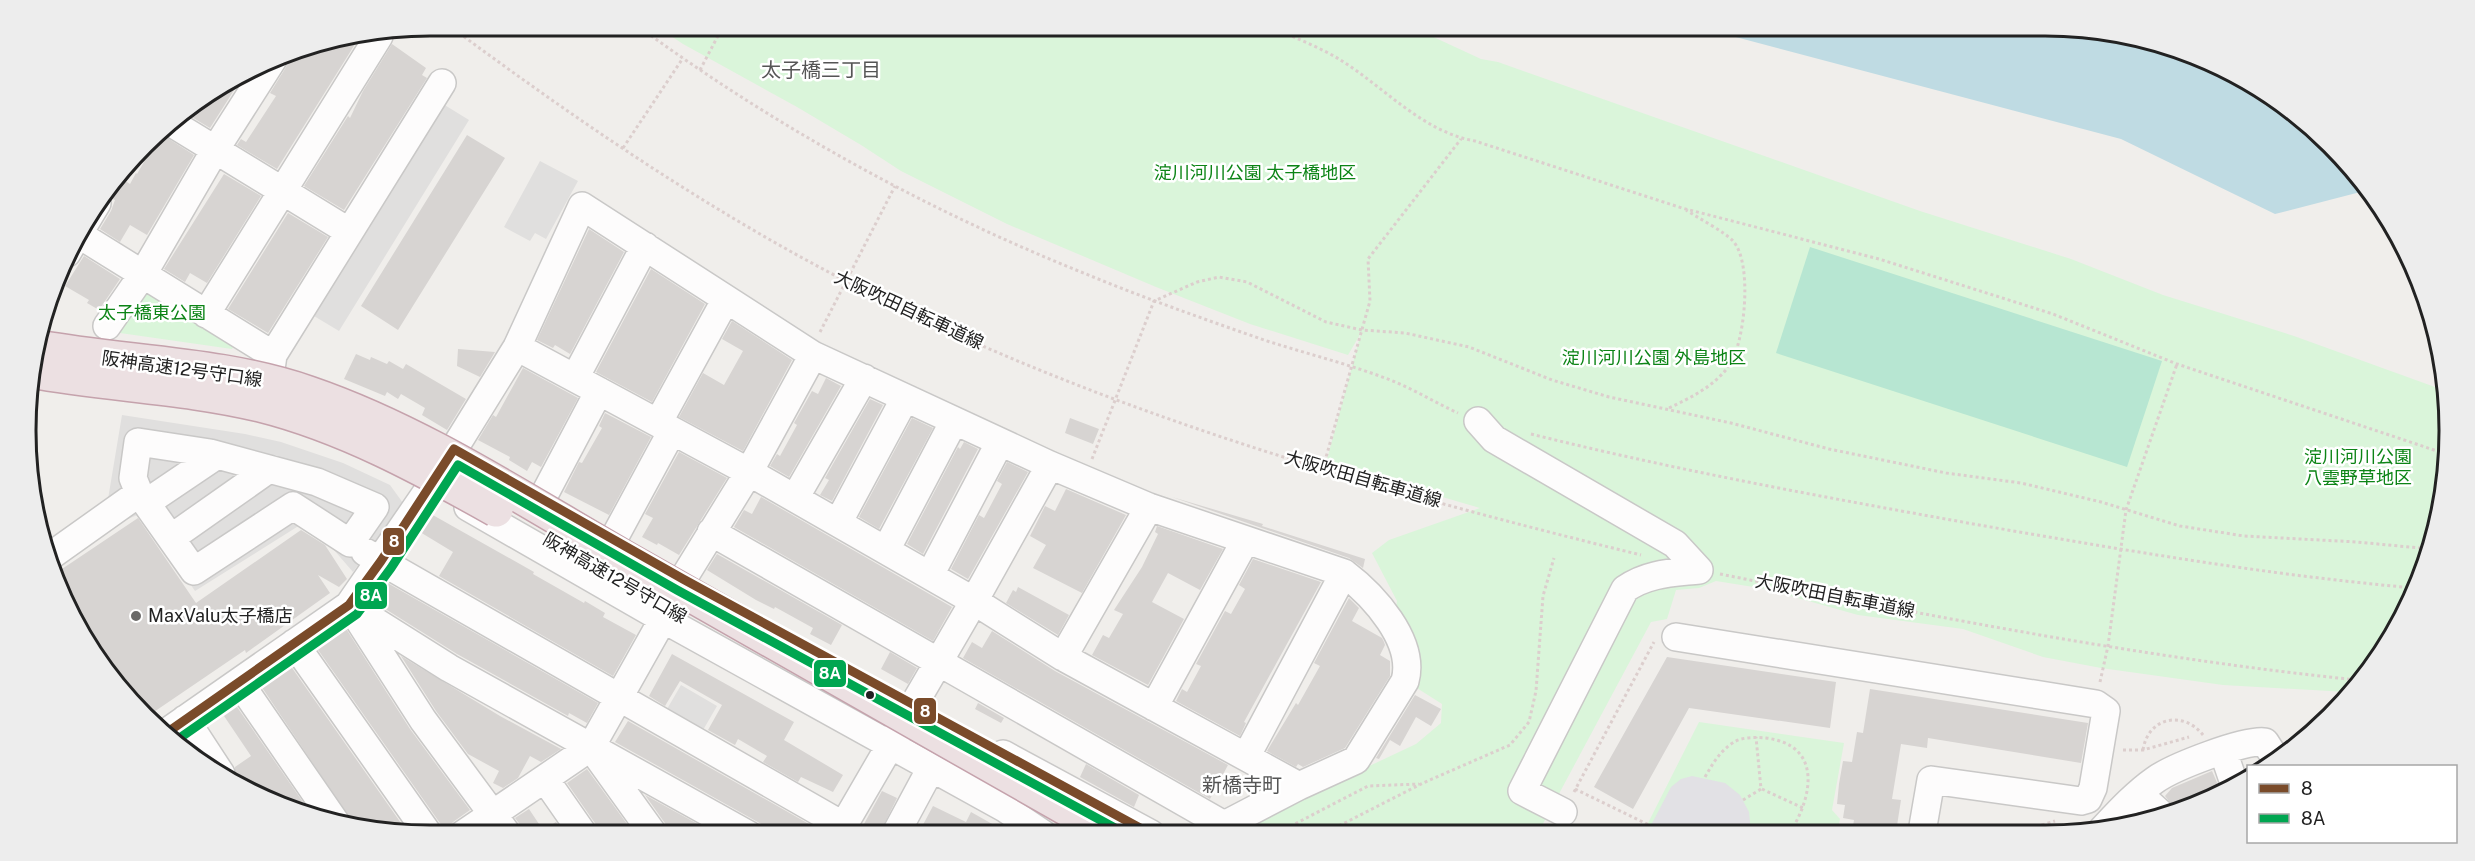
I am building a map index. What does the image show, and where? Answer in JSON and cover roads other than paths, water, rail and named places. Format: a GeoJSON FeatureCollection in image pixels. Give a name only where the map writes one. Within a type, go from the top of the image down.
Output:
{"type":"FeatureCollection","features":[{"type":"Feature","properties":{"kind":"highway","name":"阪神高速12号守口線"},"geometry":{"type":"LineString","coordinates":[[45,348],[225,372],[265,380],[317,396],[384,423],[489,480],[1095,825]]}},
{"type":"Feature","properties":{"kind":"highway","name":"阪神高速12号守口線"},"geometry":{"type":"LineString","coordinates":[[40,372],[260,405],[316,423],[376,447],[478,500],[1050,825]]}},
{"type":"Feature","properties":{"kind":"street"},"geometry":{"type":"LineString","coordinates":[[206,314],[378,39]]}},
{"type":"Feature","properties":{"kind":"street"},"geometry":{"type":"LineString","coordinates":[[107,326],[143,274],[215,150],[264,73]]}},
{"type":"Feature","properties":{"kind":"street"},"geometry":{"type":"LineString","coordinates":[[272,362],[348,231],[442,83]]}},
{"type":"Feature","properties":{"kind":"street"},"geometry":{"type":"LineString","coordinates":[[178,127],[348,231]]}},
{"type":"Feature","properties":{"kind":"street"},"geometry":{"type":"LineString","coordinates":[[195,747],[175,726],[349,605],[381,561],[431,486],[517,347],[582,206],[726,299],[815,346],[864,378],[1050,465],[1149,507],[1344,573],[1365,589],[1386,615],[1407,656],[1409,668],[1405,681],[1356,760],[1299,786],[1224,825]]}},
{"type":"Feature","properties":{"kind":"street"},"geometry":{"type":"LineString","coordinates":[[86,239],[206,314],[272,362],[348,394],[454,449],[687,582],[1134,825]]}},
{"type":"Feature","properties":{"kind":"street"},"geometry":{"type":"LineString","coordinates":[[575,378],[645,246]]}},
{"type":"Feature","properties":{"kind":"street"},"geometry":{"type":"LineString","coordinates":[[613,540],[726,299]]}},
{"type":"Feature","properties":{"kind":"street"},"geometry":{"type":"LineString","coordinates":[[48,334],[272,362]]}},
{"type":"Feature","properties":{"kind":"street"},"geometry":{"type":"LineString","coordinates":[[349,605],[423,720],[501,825],[545,779],[591,747],[663,619],[687,582],[711,532],[749,472],[815,346]]}},
{"type":"Feature","properties":{"kind":"street"},"geometry":{"type":"LineString","coordinates":[[517,347],[749,472],[974,600],[1064,657],[1299,786]]}},
{"type":"Feature","properties":{"kind":"street"},"geometry":{"type":"LineString","coordinates":[[795,498],[864,378]]}},
{"type":"Feature","properties":{"kind":"street"},"geometry":{"type":"LineString","coordinates":[[38,388],[231,413],[270,421],[354,448],[431,486],[663,619],[1006,809],[1030,825]]}},
{"type":"Feature","properties":{"kind":"street"},"geometry":{"type":"LineString","coordinates":[[542,499],[599,391]]}},
{"type":"Feature","properties":{"kind":"street"},"geometry":{"type":"LineString","coordinates":[[838,523],[905,398]]}},
{"type":"Feature","properties":{"kind":"street"},"geometry":{"type":"LineString","coordinates":[[886,550],[954,421]]}},
{"type":"Feature","properties":{"kind":"street"},"geometry":{"type":"LineString","coordinates":[[1478,421],[1494,439],[1675,544],[1699,570],[1657,574],[1639,579],[1625,589],[1522,791],[1569,800]]}},
{"type":"Feature","properties":{"kind":"street"},"geometry":{"type":"LineString","coordinates":[[350,543],[375,507],[317,482],[218,455],[138,442],[133,478],[143,498],[194,571],[293,506],[350,543],[833,825]]}},
{"type":"Feature","properties":{"kind":"street"},"geometry":{"type":"LineString","coordinates":[[930,575],[1000,442]]}},
{"type":"Feature","properties":{"kind":"street"},"geometry":{"type":"LineString","coordinates":[[56,553],[143,498],[218,455]]}},
{"type":"Feature","properties":{"kind":"street"},"geometry":{"type":"LineString","coordinates":[[844,825],[939,663],[1050,465]]}},
{"type":"Feature","properties":{"kind":"street"},"geometry":{"type":"LineString","coordinates":[[171,538],[269,469]]}},
{"type":"Feature","properties":{"kind":"street"},"geometry":{"type":"LineString","coordinates":[[1064,657],[1149,507]]}},
{"type":"Feature","properties":{"kind":"street"},"geometry":{"type":"LineString","coordinates":[[711,532],[939,663],[1209,825]]}},
{"type":"Feature","properties":{"kind":"street"},"geometry":{"type":"LineString","coordinates":[[1154,706],[1245,541]]}},
{"type":"Feature","properties":{"kind":"street"},"geometry":{"type":"LineString","coordinates":[[1246,757],[1344,573]]}},
{"type":"Feature","properties":{"kind":"street"},"geometry":{"type":"LineString","coordinates":[[349,605],[450,668],[731,825]]}},
{"type":"Feature","properties":{"kind":"street"},"geometry":{"type":"LineString","coordinates":[[1676,637],[2096,704],[2106,711],[2093,788],[2088,800],[2081,801],[1931,780],[1923,825]]}},
{"type":"Feature","properties":{"kind":"street"},"geometry":{"type":"LineString","coordinates":[[294,643],[422,825]]}},
{"type":"Feature","properties":{"kind":"street"},"geometry":{"type":"LineString","coordinates":[[239,682],[328,812]]}},
{"type":"Feature","properties":{"kind":"street"},"geometry":{"type":"LineString","coordinates":[[2114,818],[2156,779],[2213,746],[2255,740],[2265,742],[2272,753]]}},
{"type":"Feature","properties":{"kind":"street"},"geometry":{"type":"LineString","coordinates":[[2213,746],[2231,778]]}},
{"type":"Feature","properties":{"kind":"street"},"geometry":{"type":"LineString","coordinates":[[591,747],[647,825]]}},
{"type":"Feature","properties":{"kind":"street"},"geometry":{"type":"LineString","coordinates":[[900,825],[931,768]]}},
{"type":"Feature","properties":{"kind":"street"},"geometry":{"type":"LineString","coordinates":[[545,779],[577,825]]}},
{"type":"Feature","properties":{"kind":"street"},"geometry":{"type":"LineString","coordinates":[[2139,794],[2156,809]]}},
{"type":"Feature","properties":{"kind":"water"},"geometry":{"type":"Polygon","coordinates":[[[1732,36],[2044,36],[2096,39],[2147,49],[2195,66],[2264,102],[2305,134],[2341,170],[2359,192],[2275,214],[2121,139],[1732,36]]]}},
{"type":"Feature","properties":{"kind":"place","name":"MaxValu太子橋店"},"geometry":{"type":"Point","coordinates":[136,616]}},
{"type":"Feature","properties":{"kind":"district","name":"太子橋三丁目"},"geometry":{"type":"Point","coordinates":[821,70]}},
{"type":"Feature","properties":{"kind":"district","name":"新橋寺町"},"geometry":{"type":"Point","coordinates":[1242,785]}},
{"type":"Feature","properties":{"kind":"park label","name":"淀川河川公園 太子橋地区"},"geometry":{"type":"Point","coordinates":[1255,173]}},
{"type":"Feature","properties":{"kind":"park label","name":"太子橋東公園"},"geometry":{"type":"Point","coordinates":[152,313]}},
{"type":"Feature","properties":{"kind":"park label","name":"淀川河川公園 外島地区"},"geometry":{"type":"Point","coordinates":[1654,358]}},
{"type":"Feature","properties":{"kind":"park label","name":"淀川河川公園 八雲野草地区"},"geometry":{"type":"Point","coordinates":[2358,467]}}]}
